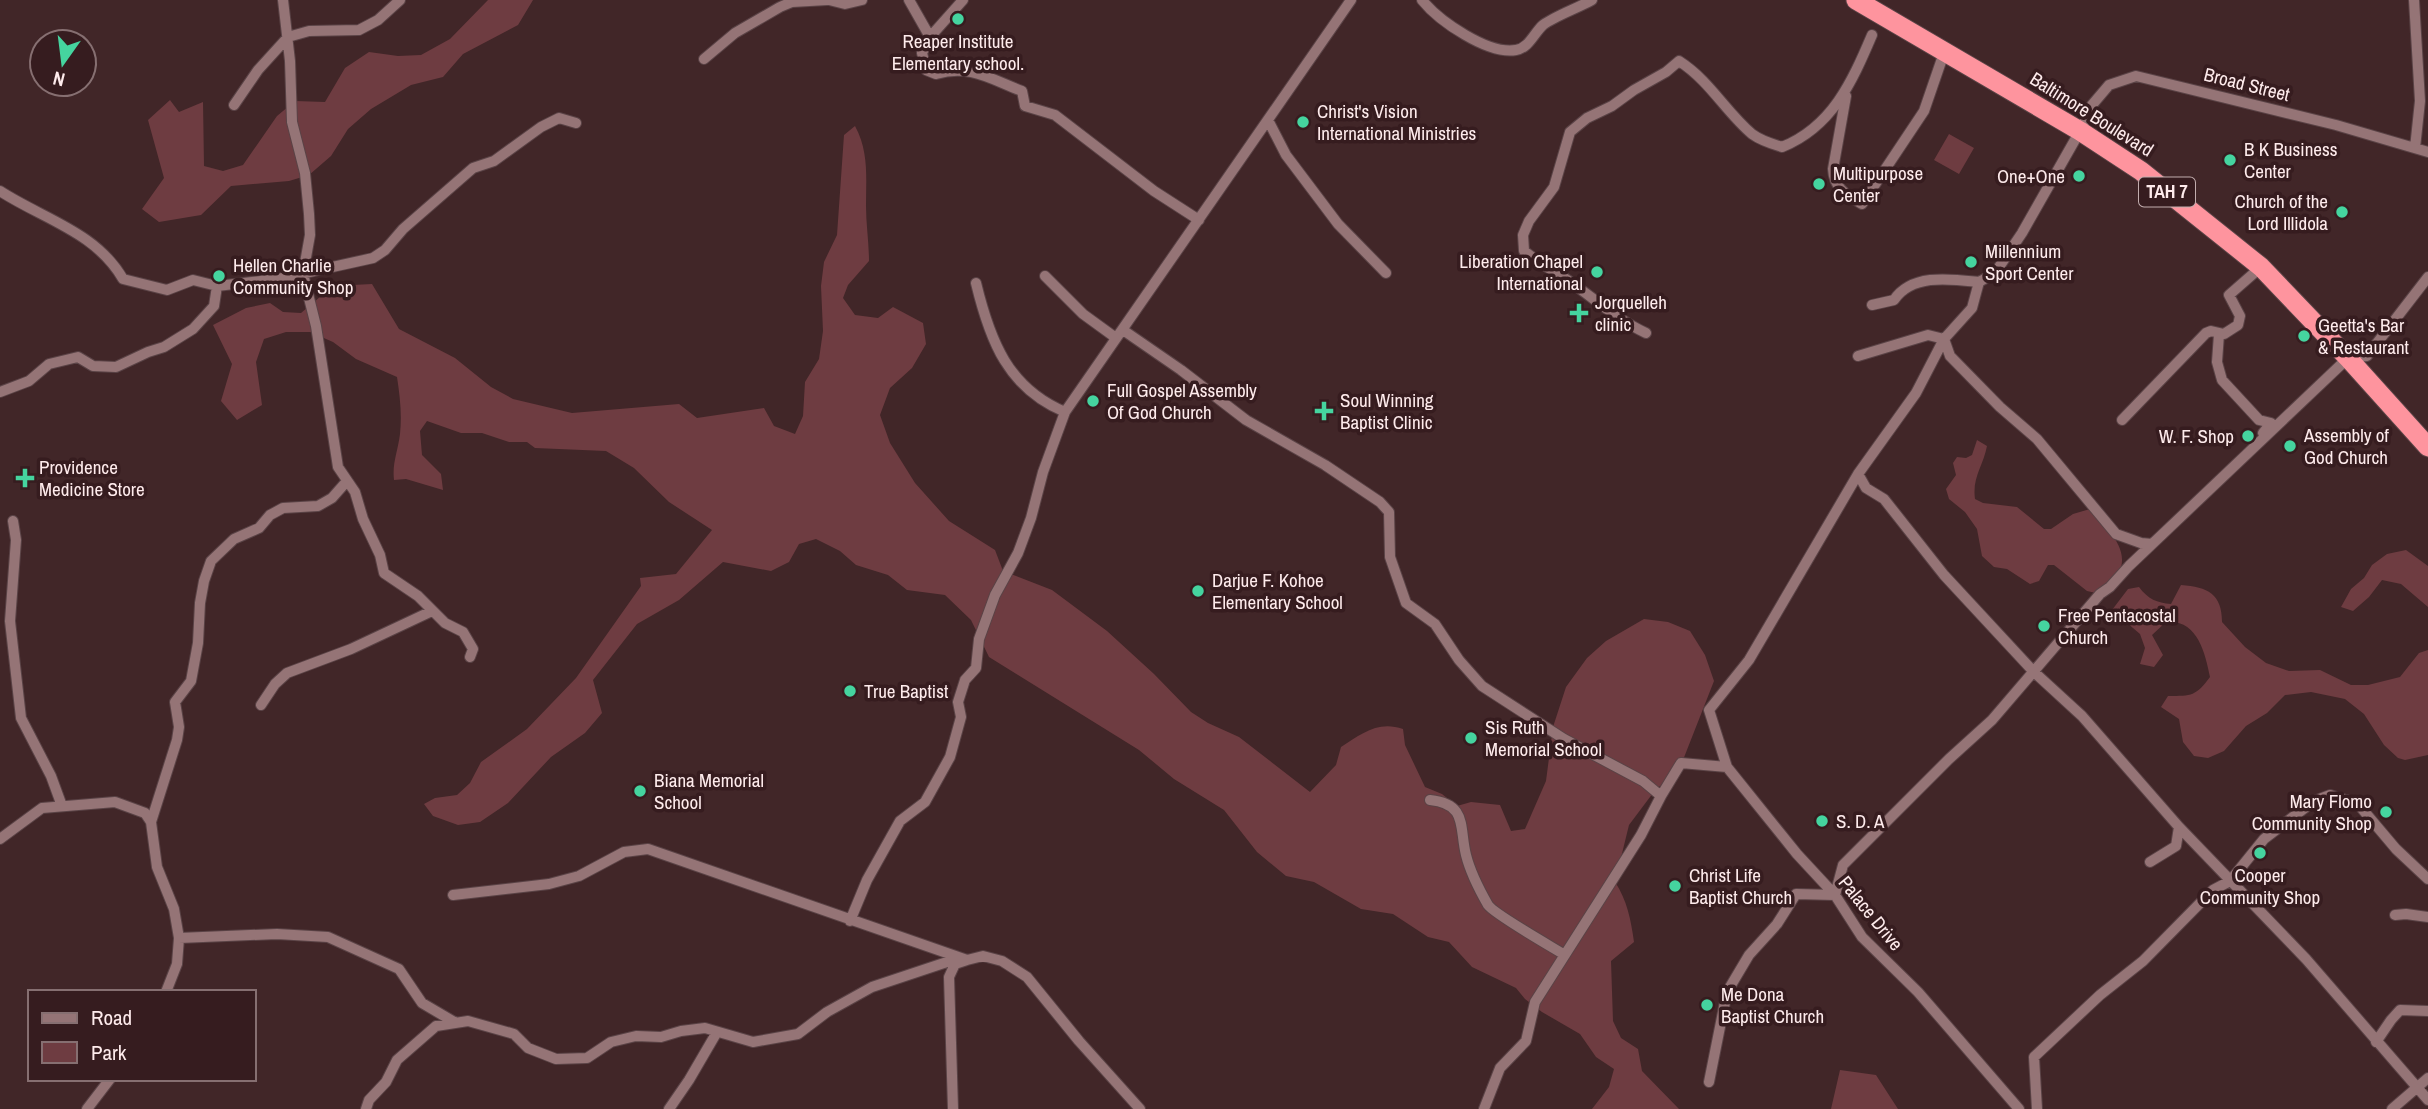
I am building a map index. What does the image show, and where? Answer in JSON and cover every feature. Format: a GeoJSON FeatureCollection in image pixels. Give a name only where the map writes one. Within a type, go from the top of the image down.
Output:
{"type":"FeatureCollection","features":[{"type":"Feature","properties":{"kind":"highway","name":"Baltimore Boulevard"},"geometry":{"type":"LineString","coordinates":[[1856,0],[1945,50],[2141,171],[2261,267],[2428,447]]}},
{"type":"Feature","properties":{"kind":"street"},"geometry":{"type":"LineString","coordinates":[[282,0],[288,37],[292,122],[306,173],[310,235],[303,274],[316,326],[338,467],[359,502],[363,519],[380,555],[384,573],[418,596],[445,623],[463,632],[473,649],[470,657]]}},
{"type":"Feature","properties":{"kind":"street"},"geometry":{"type":"LineString","coordinates":[[234,105],[258,70],[288,37],[309,31],[359,30],[378,20],[400,0]]}},
{"type":"Feature","properties":{"kind":"street"},"geometry":{"type":"LineString","coordinates":[[704,59],[736,33],[792,2],[828,0],[845,4],[862,0]]}},
{"type":"Feature","properties":{"kind":"street"},"geometry":{"type":"LineString","coordinates":[[909,0],[930,37]]}},
{"type":"Feature","properties":{"kind":"street"},"geometry":{"type":"LineString","coordinates":[[963,0],[930,37],[922,53],[926,70],[936,75],[954,69],[986,75],[1022,90],[1025,106],[1055,115],[1154,191],[1199,220]]}},
{"type":"Feature","properties":{"kind":"street"},"geometry":{"type":"LineString","coordinates":[[850,921],[867,880],[900,821],[925,802],[950,757],[961,717],[958,702],[961,691],[965,680],[976,668],[979,639],[995,595],[1018,553],[1065,412],[1269,122],[1351,0]]}},
{"type":"Feature","properties":{"kind":"street"},"geometry":{"type":"LineString","coordinates":[[1422,0],[1456,30],[1476,41],[1516,51],[1526,46],[1544,24],[1592,0]]}},
{"type":"Feature","properties":{"kind":"street"},"geometry":{"type":"LineString","coordinates":[[1869,0],[1886,17]]}},
{"type":"Feature","properties":{"kind":"street"},"geometry":{"type":"LineString","coordinates":[[2414,0],[2420,101],[2415,148]]}},
{"type":"Feature","properties":{"kind":"street"},"geometry":{"type":"LineString","coordinates":[[1872,35],[1848,90],[1833,181],[1842,191],[1862,204],[1924,111],[1945,50]]}},
{"type":"Feature","properties":{"kind":"street"},"geometry":{"type":"LineString","coordinates":[[1646,333],[1542,266],[1524,251],[1523,235],[1529,220],[1553,187],[1570,132],[1587,118],[1612,106],[1679,61],[1696,72],[1754,135],[1782,147],[1801,139],[1816,127],[1848,90]]}},
{"type":"Feature","properties":{"kind":"street","name":"Broad Street"},"geometry":{"type":"LineString","coordinates":[[1979,282],[1995,273],[2022,233],[2092,106],[2109,85],[2136,76],[2323,122],[2428,152]]}},
{"type":"Feature","properties":{"kind":"street"},"geometry":{"type":"LineString","coordinates":[[0,191],[76,231],[114,264],[123,279],[167,290],[193,280],[217,286],[303,274],[373,258],[473,168],[494,161],[541,127],[559,118],[576,123]]}},
{"type":"Feature","properties":{"kind":"street"},"geometry":{"type":"LineString","coordinates":[[1269,122],[1286,155],[1338,224],[1386,273]]}},
{"type":"Feature","properties":{"kind":"street"},"geometry":{"type":"LineString","coordinates":[[2122,420],[2206,333],[2211,331],[2224,334],[2238,325],[2240,316],[2230,295],[2261,267]]}},
{"type":"Feature","properties":{"kind":"street"},"geometry":{"type":"LineString","coordinates":[[1045,275],[1083,314],[1181,370],[1246,420],[1325,465],[1380,502],[1388,512],[1390,557],[1406,603],[1435,624],[1459,660],[1482,686],[1564,739],[1643,781],[1661,796]]}},
{"type":"Feature","properties":{"kind":"street"},"geometry":{"type":"LineString","coordinates":[[1709,1082],[1727,992],[1749,955],[1777,923],[1796,894],[1835,895],[1843,865],[1992,720],[2087,608],[2348,358],[2367,356],[2428,277]]}},
{"type":"Feature","properties":{"kind":"street"},"geometry":{"type":"LineString","coordinates":[[1484,1109],[1500,1068],[1526,1041],[1535,1002],[1641,835],[1681,763],[1727,767],[1709,710],[1749,660],[1858,474],[1916,393],[1944,339],[1972,308],[1979,282],[1937,278],[1900,290],[1894,300],[1872,305]]}},
{"type":"Feature","properties":{"kind":"street"},"geometry":{"type":"LineString","coordinates":[[976,284],[997,347],[1021,385],[1046,404],[1065,412]]}},
{"type":"Feature","properties":{"kind":"street"},"geometry":{"type":"LineString","coordinates":[[0,392],[29,381],[49,364],[78,357],[93,366],[116,367],[164,347],[193,329],[214,306],[217,286]]}},
{"type":"Feature","properties":{"kind":"street"},"geometry":{"type":"LineString","coordinates":[[2219,334],[2217,362],[2222,380],[2259,420],[2271,424],[2246,454]]}},
{"type":"Feature","properties":{"kind":"street"},"geometry":{"type":"LineString","coordinates":[[1858,356],[1928,335],[1944,339]]}},
{"type":"Feature","properties":{"kind":"street"},"geometry":{"type":"LineString","coordinates":[[1944,339],[1950,356],[2036,439],[2116,534],[2125,539],[2152,544],[2129,566]]}},
{"type":"Feature","properties":{"kind":"street"},"geometry":{"type":"LineString","coordinates":[[1858,474],[1866,488],[1884,499],[1944,575],[2034,672],[2082,716],[2179,827],[2306,959],[2428,1100]]}},
{"type":"Feature","properties":{"kind":"street"},"geometry":{"type":"LineString","coordinates":[[167,990],[177,964],[179,938],[174,909],[157,867],[151,822],[177,740],[179,727],[175,702],[191,681],[198,643],[197,624],[202,592],[211,561],[234,539],[259,528],[270,515],[283,508],[318,506],[332,498],[347,481]]}},
{"type":"Feature","properties":{"kind":"street"},"geometry":{"type":"LineString","coordinates":[[13,521],[16,540],[10,621],[20,718],[51,776],[62,806]]}},
{"type":"Feature","properties":{"kind":"street"},"geometry":{"type":"LineString","coordinates":[[261,705],[275,684],[287,673],[351,649],[432,611]]}},
{"type":"Feature","properties":{"kind":"street","name":"Palace Drive"},"geometry":{"type":"LineString","coordinates":[[1727,767],[1789,844],[1835,895],[1863,937],[1918,992],[2019,1109]]}},
{"type":"Feature","properties":{"kind":"street"},"geometry":{"type":"LineString","coordinates":[[2037,1109],[2034,1057],[2100,995],[2143,961],[2213,890],[2230,881],[2264,839],[2314,801],[2330,795],[2358,804],[2396,849],[2428,879]]}},
{"type":"Feature","properties":{"kind":"street"},"geometry":{"type":"LineString","coordinates":[[1430,800],[1445,802],[1455,809],[1463,824],[1467,857],[1489,907],[1566,955]]}},
{"type":"Feature","properties":{"kind":"street"},"geometry":{"type":"LineString","coordinates":[[2,834],[42,808],[62,806],[115,802],[145,813],[151,822]]}},
{"type":"Feature","properties":{"kind":"street"},"geometry":{"type":"LineString","coordinates":[[2150,862],[2176,846],[2179,827]]}},
{"type":"Feature","properties":{"kind":"street"},"geometry":{"type":"LineString","coordinates":[[453,895],[549,884],[579,876],[624,852],[648,849],[967,960]]}},
{"type":"Feature","properties":{"kind":"street"},"geometry":{"type":"LineString","coordinates":[[2395,915],[2428,917]]}},
{"type":"Feature","properties":{"kind":"street"},"geometry":{"type":"LineString","coordinates":[[179,938],[277,934],[328,937],[399,969],[422,1003],[456,1023]]}},
{"type":"Feature","properties":{"kind":"street"},"geometry":{"type":"LineString","coordinates":[[953,1109],[949,977],[955,964],[983,956],[1002,961],[1027,977],[1079,1041],[1140,1109]]}},
{"type":"Feature","properties":{"kind":"street"},"geometry":{"type":"LineString","coordinates":[[366,1109],[369,1100],[386,1082],[397,1060],[436,1026],[468,1021],[514,1034],[528,1048],[556,1059],[587,1058],[611,1042],[636,1036],[661,1037],[705,1028],[753,1042],[798,1034],[827,1012],[872,988],[950,961],[955,964]]}},
{"type":"Feature","properties":{"kind":"street"},"geometry":{"type":"LineString","coordinates":[[2376,1042],[2400,1010],[2428,1011]]}},
{"type":"Feature","properties":{"kind":"street"},"geometry":{"type":"LineString","coordinates":[[669,1109],[717,1031]]}},
{"type":"Feature","properties":{"kind":"street"},"geometry":{"type":"LineString","coordinates":[[2392,1109],[2428,1078]]}},
{"type":"Feature","properties":{"kind":"street"},"geometry":{"type":"LineString","coordinates":[[88,1109],[109,1081]]}},
{"type":"Feature","properties":{"kind":"green space"},"geometry":{"type":"Polygon","coordinates":[[[488,0],[533,0],[518,25],[463,54],[443,77],[411,85],[371,109],[348,129],[331,156],[309,175],[289,181],[231,186],[201,215],[159,222],[142,209],[164,178],[148,120],[170,100],[179,112],[203,102],[204,166],[223,171],[243,165],[277,116],[295,101],[325,102],[345,68],[369,52],[398,56],[421,55],[450,39],[488,0]]]}},
{"type":"Feature","properties":{"kind":"green space"},"geometry":{"type":"Polygon","coordinates":[[[855,126],[863,145],[866,165],[869,261],[848,285],[843,298],[855,315],[878,318],[893,307],[923,323],[926,344],[912,368],[890,388],[880,415],[890,443],[915,483],[949,521],[995,550],[1003,571],[1052,590],[1107,631],[1191,712],[1239,737],[1310,792],[1336,765],[1341,747],[1370,730],[1394,727],[1403,729],[1405,745],[1425,787],[1442,794],[1457,806],[1471,802],[1500,805],[1511,831],[1525,829],[1546,781],[1553,727],[1566,687],[1587,658],[1606,641],[1644,619],[1668,622],[1690,631],[1705,655],[1714,681],[1683,760],[1670,779],[1656,789],[1629,825],[1615,882],[1628,911],[1634,942],[1611,961],[1613,1021],[1621,1038],[1638,1049],[1642,1071],[1679,1109],[1592,1109],[1609,1087],[1614,1069],[1596,1057],[1580,1034],[1542,1012],[1516,988],[1472,967],[1449,942],[1428,937],[1393,914],[1361,909],[1314,882],[1286,876],[1257,852],[1224,810],[1174,779],[1139,750],[989,657],[971,620],[945,595],[907,590],[888,575],[856,565],[840,551],[816,539],[799,544],[789,562],[771,571],[723,562],[679,600],[637,624],[593,680],[602,713],[585,733],[551,757],[508,803],[480,822],[458,825],[433,816],[424,804],[435,798],[457,795],[470,783],[481,762],[527,729],[576,678],[641,586],[640,578],[676,574],[712,530],[669,502],[634,468],[606,451],[535,448],[527,442],[509,442],[482,433],[461,433],[427,421],[420,431],[422,455],[441,474],[443,490],[406,479],[394,480],[401,419],[397,377],[356,359],[333,342],[310,332],[286,332],[264,339],[256,362],[262,405],[237,420],[221,401],[232,364],[213,325],[246,308],[270,303],[283,312],[301,313],[333,286],[372,284],[399,329],[455,358],[491,387],[513,399],[572,413],[679,404],[697,418],[764,408],[774,426],[795,434],[803,416],[805,382],[819,359],[823,331],[821,286],[824,262],[837,235],[844,135],[855,126]]]}},
{"type":"Feature","properties":{"kind":"green space"},"geometry":{"type":"Polygon","coordinates":[[[1949,134],[1974,148],[1959,174],[1934,160],[1949,134]]]}},
{"type":"Feature","properties":{"kind":"green space"},"geometry":{"type":"Polygon","coordinates":[[[1977,440],[1987,446],[1976,478],[1975,499],[1983,503],[2017,507],[2044,529],[2051,529],[2073,514],[2090,509],[2120,548],[2121,566],[2113,580],[2096,593],[2087,591],[2054,565],[2048,565],[2039,581],[2030,584],[2007,569],[1994,567],[1982,556],[1977,529],[1965,512],[1949,499],[1946,489],[1956,475],[1953,463],[1957,457],[1966,458],[1972,455],[1977,440]]]}},
{"type":"Feature","properties":{"kind":"green space"},"geometry":{"type":"Polygon","coordinates":[[[2406,550],[2428,566],[2428,607],[2401,584],[2382,580],[2369,597],[2353,611],[2341,607],[2351,589],[2364,578],[2372,565],[2387,554],[2406,550]]]}},
{"type":"Feature","properties":{"kind":"green space"},"geometry":{"type":"Polygon","coordinates":[[[2181,585],[2206,590],[2212,594],[2219,605],[2222,622],[2245,647],[2266,663],[2289,671],[2320,670],[2351,685],[2368,685],[2400,677],[2419,653],[2428,650],[2428,755],[2405,760],[2398,758],[2384,745],[2364,714],[2345,699],[2311,692],[2285,695],[2267,713],[2246,726],[2224,751],[2208,758],[2194,756],[2183,742],[2179,719],[2161,707],[2168,696],[2193,694],[2210,677],[2198,639],[2185,626],[2177,622],[2166,622],[2152,635],[2163,655],[2154,667],[2140,664],[2145,648],[2140,634],[2112,610],[2128,589],[2139,587],[2153,600],[2171,604],[2181,585]]]}},
{"type":"Feature","properties":{"kind":"green space"},"geometry":{"type":"Polygon","coordinates":[[[1840,1070],[1876,1075],[1898,1109],[1831,1109],[1840,1070]]]}},
{"type":"Feature","properties":{"kind":"place","name":"Reaper Institute Elementary school."},"geometry":{"type":"Point","coordinates":[958,19]}},
{"type":"Feature","properties":{"kind":"place","name":"Christ's Vision International Ministries"},"geometry":{"type":"Point","coordinates":[1303,122]}},
{"type":"Feature","properties":{"kind":"place","name":"B K Business Center"},"geometry":{"type":"Point","coordinates":[2230,160]}},
{"type":"Feature","properties":{"kind":"place","name":"One+One"},"geometry":{"type":"Point","coordinates":[2079,176]}},
{"type":"Feature","properties":{"kind":"place","name":"Multipurpose Center"},"geometry":{"type":"Point","coordinates":[1819,184]}},
{"type":"Feature","properties":{"kind":"place","name":"Church of the Lord Illidola"},"geometry":{"type":"Point","coordinates":[2342,212]}},
{"type":"Feature","properties":{"kind":"place","name":"Millennium Sport Center"},"geometry":{"type":"Point","coordinates":[1971,262]}},
{"type":"Feature","properties":{"kind":"place","name":"Liberation Chapel International"},"geometry":{"type":"Point","coordinates":[1597,272]}},
{"type":"Feature","properties":{"kind":"place","name":"Hellen Charlie Community Shop"},"geometry":{"type":"Point","coordinates":[219,276]}},
{"type":"Feature","properties":{"kind":"place","name":"Jorquelleh clinic"},"geometry":{"type":"Point","coordinates":[1579,313]}},
{"type":"Feature","properties":{"kind":"place","name":"Geetta's Bar & Restaurant"},"geometry":{"type":"Point","coordinates":[2304,336]}},
{"type":"Feature","properties":{"kind":"place","name":"Full Gospel Assembly Of God Church"},"geometry":{"type":"Point","coordinates":[1093,401]}},
{"type":"Feature","properties":{"kind":"place","name":"Soul Winning Baptist Clinic"},"geometry":{"type":"Point","coordinates":[1324,411]}},
{"type":"Feature","properties":{"kind":"place","name":"W. F. Shop"},"geometry":{"type":"Point","coordinates":[2248,436]}},
{"type":"Feature","properties":{"kind":"place","name":"Assembly of God Church"},"geometry":{"type":"Point","coordinates":[2290,446]}},
{"type":"Feature","properties":{"kind":"place","name":"Providence Medicine Store"},"geometry":{"type":"Point","coordinates":[25,478]}},
{"type":"Feature","properties":{"kind":"place","name":"Darjue F. Kohoe Elementary School"},"geometry":{"type":"Point","coordinates":[1198,591]}},
{"type":"Feature","properties":{"kind":"place","name":"Free Pentacostal Church"},"geometry":{"type":"Point","coordinates":[2044,626]}},
{"type":"Feature","properties":{"kind":"place","name":"True Baptist"},"geometry":{"type":"Point","coordinates":[850,691]}},
{"type":"Feature","properties":{"kind":"place","name":"Sis Ruth Memorial School"},"geometry":{"type":"Point","coordinates":[1471,738]}},
{"type":"Feature","properties":{"kind":"place","name":"Biana Memorial School"},"geometry":{"type":"Point","coordinates":[640,791]}},
{"type":"Feature","properties":{"kind":"place","name":"Mary Flomo Community Shop"},"geometry":{"type":"Point","coordinates":[2386,812]}},
{"type":"Feature","properties":{"kind":"place","name":"S. D. A"},"geometry":{"type":"Point","coordinates":[1822,821]}},
{"type":"Feature","properties":{"kind":"place","name":"Cooper Community Shop"},"geometry":{"type":"Point","coordinates":[2260,853]}},
{"type":"Feature","properties":{"kind":"place","name":"Christ Life Baptist Church"},"geometry":{"type":"Point","coordinates":[1675,886]}},
{"type":"Feature","properties":{"kind":"place","name":"Me Dona Baptist Church"},"geometry":{"type":"Point","coordinates":[1707,1005]}}]}
